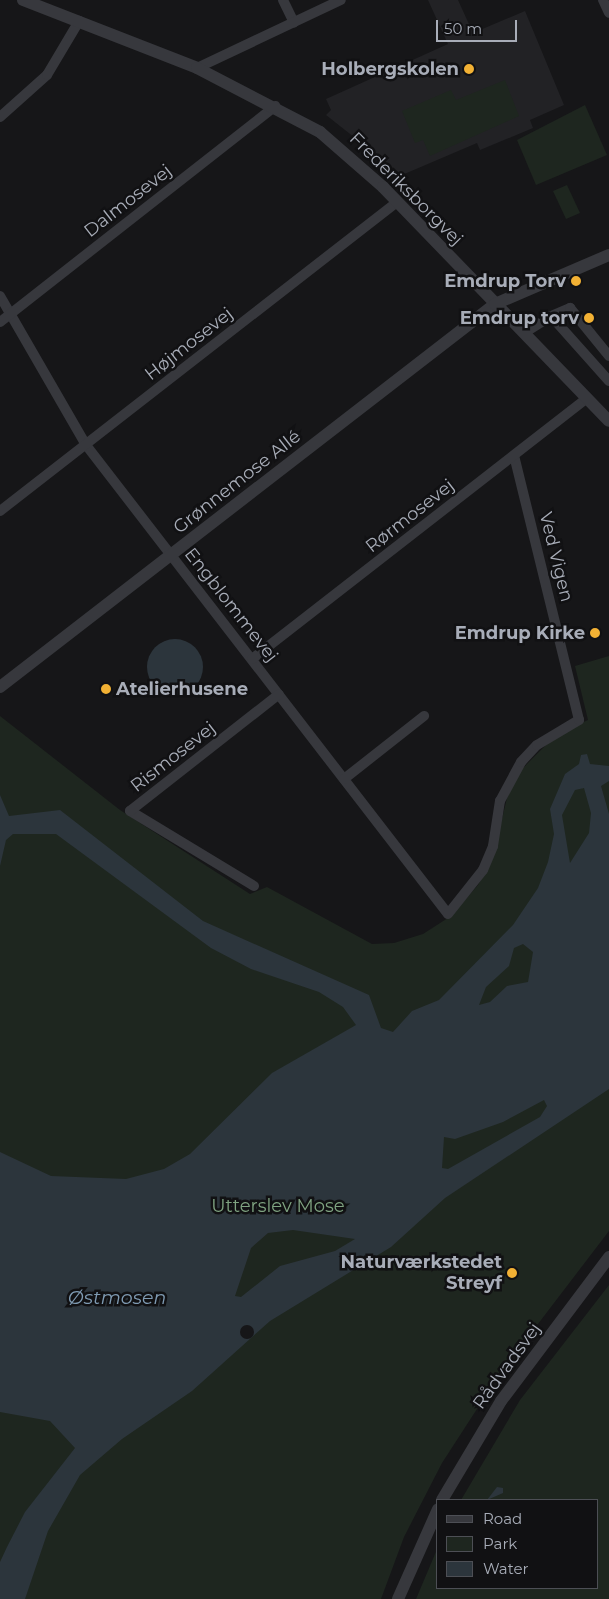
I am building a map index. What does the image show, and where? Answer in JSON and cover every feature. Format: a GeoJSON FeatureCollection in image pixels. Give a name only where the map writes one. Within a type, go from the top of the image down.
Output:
{"type":"FeatureCollection","features":[{"type":"Feature","properties":{"kind":"street","name":"Frederiksborgvej"},"geometry":{"type":"LineString","coordinates":[[23,0],[197,68],[275,106],[356,160],[609,421]]}},
{"type":"Feature","properties":{"kind":"street"},"geometry":{"type":"LineString","coordinates":[[283,0],[294,23]]}},
{"type":"Feature","properties":{"kind":"street"},"geometry":{"type":"LineString","coordinates":[[197,68],[342,0]]}},
{"type":"Feature","properties":{"kind":"street"},"geometry":{"type":"LineString","coordinates":[[603,0],[609,13]]}},
{"type":"Feature","properties":{"kind":"street"},"geometry":{"type":"LineString","coordinates":[[0,117],[47,75],[79,21]]}},
{"type":"Feature","properties":{"kind":"street","name":"Dalmosevej"},"geometry":{"type":"LineString","coordinates":[[0,322],[275,106]]}},
{"type":"Feature","properties":{"kind":"street","name":"Højmosevej"},"geometry":{"type":"LineString","coordinates":[[0,511],[397,202]]}},
{"type":"Feature","properties":{"kind":"street","name":"Grønnemose Allé"},"geometry":{"type":"LineString","coordinates":[[0,687],[496,304],[609,254]]}},
{"type":"Feature","properties":{"kind":"street","name":"Engblommevej"},"geometry":{"type":"LineString","coordinates":[[0,296],[9,315],[86,444],[448,914]]}},
{"type":"Feature","properties":{"kind":"street"},"geometry":{"type":"LineString","coordinates":[[524,333],[551,316],[570,308],[609,356]]}},
{"type":"Feature","properties":{"kind":"street"},"geometry":{"type":"LineString","coordinates":[[551,316],[609,381]]}},
{"type":"Feature","properties":{"kind":"street","name":"Rørmosevej"},"geometry":{"type":"LineString","coordinates":[[252,659],[587,398]]}},
{"type":"Feature","properties":{"kind":"street","name":"Ved Vigen"},"geometry":{"type":"LineString","coordinates":[[448,914],[483,870],[493,846],[500,801],[521,762],[536,746],[579,720],[514,456]]}},
{"type":"Feature","properties":{"kind":"street","name":"Rismosevej"},"geometry":{"type":"LineString","coordinates":[[254,886],[130,811],[279,694]]}},
{"type":"Feature","properties":{"kind":"street"},"geometry":{"type":"LineString","coordinates":[[344,779],[424,716]]}},
{"type":"Feature","properties":{"kind":"street","name":"Rådvadsvej"},"geometry":{"type":"LineString","coordinates":[[443,1499],[501,1401],[609,1257]]}},
{"type":"Feature","properties":{"kind":"street"},"geometry":{"type":"LineString","coordinates":[[398,1599],[436,1514]]}},
{"type":"Feature","properties":{"kind":"shaded area","name":"Holbergskolen"},"geometry":{"type":"Polygon","coordinates":[[[428,0],[458,0],[473,33],[525,11],[564,105],[530,120],[533,128],[480,150],[477,143],[402,175],[326,115],[331,110],[326,99],[448,44],[428,0]]]}},
{"type":"Feature","properties":{"kind":"green space"},"geometry":{"type":"Polygon","coordinates":[[[505,80],[519,116],[430,156],[423,140],[415,143],[402,111],[451,90],[456,100],[505,80]]]}},
{"type":"Feature","properties":{"kind":"green space"},"geometry":{"type":"Polygon","coordinates":[[[585,105],[607,155],[536,185],[517,140],[585,105]]]}},
{"type":"Feature","properties":{"kind":"green space"},"geometry":{"type":"Polygon","coordinates":[[[567,185],[580,213],[566,219],[553,191],[567,185]]]}},
{"type":"Feature","properties":{"kind":"green space","name":"Utterslev Mose"},"geometry":{"type":"Polygon","coordinates":[[[609,656],[609,1231],[499,1375],[442,1463],[404,1537],[381,1599],[0,1599],[0,716],[120,810],[250,894],[267,887],[372,944],[394,943],[423,934],[451,916],[478,885],[492,860],[507,798],[520,771],[557,734],[588,720],[575,666],[609,656]]]}},
{"type":"Feature","properties":{"kind":"green space"},"geometry":{"type":"Polygon","coordinates":[[[609,1285],[609,1599],[416,1599],[436,1552],[436,1589],[599,1589],[599,1499],[462,1499],[520,1400],[609,1285]]]}},
{"type":"Feature","properties":{"kind":"water"},"geometry":{"type":"Polygon","coordinates":[[[169,639],[181,639],[195,647],[203,661],[201,678],[195,687],[181,695],[169,695],[159,690],[152,683],[147,673],[147,661],[152,651],[159,644],[169,639]]]}},
{"type":"Feature","properties":{"kind":"water","name":"Østmosen"},"geometry":{"type":"Polygon","coordinates":[[[587,754],[590,764],[609,766],[609,781],[601,786],[609,814],[609,1089],[445,1198],[391,1247],[270,1321],[192,1391],[122,1439],[80,1475],[48,1531],[25,1599],[0,1599],[0,1562],[7,1547],[25,1512],[75,1448],[50,1421],[0,1412],[0,1152],[51,1176],[126,1179],[164,1169],[190,1154],[272,1073],[356,1025],[343,1007],[319,992],[251,969],[211,948],[56,834],[13,834],[6,840],[0,866],[0,795],[9,816],[60,810],[203,921],[369,995],[381,1028],[393,1032],[412,1011],[439,1000],[513,925],[538,888],[548,862],[554,834],[550,809],[565,774],[579,764],[581,755],[587,754]],[[584,788],[575,790],[562,815],[570,863],[589,833],[591,813],[584,788]],[[523,944],[514,948],[509,966],[486,987],[479,1005],[490,1002],[507,986],[528,982],[533,952],[523,944]],[[544,1100],[503,1122],[455,1139],[444,1137],[442,1168],[448,1169],[540,1117],[547,1106],[544,1100]],[[293,1230],[268,1233],[251,1248],[235,1296],[241,1297],[280,1266],[335,1251],[355,1239],[293,1230]]]}},
{"type":"Feature","properties":{"kind":"water"},"geometry":{"type":"Polygon","coordinates":[[[497,1487],[503,1488],[503,1493],[488,1499],[497,1487]]]}},
{"type":"Feature","properties":{"kind":"pier"},"geometry":{"type":"Polygon","coordinates":[[[247,1325],[252,1327],[254,1332],[252,1337],[247,1339],[242,1337],[240,1332],[242,1327],[247,1325]]]}},
{"type":"Feature","properties":{"kind":"place","name":"Holbergskolen"},"geometry":{"type":"Point","coordinates":[469,69]}},
{"type":"Feature","properties":{"kind":"place","name":"Emdrup Torv"},"geometry":{"type":"Point","coordinates":[576,281]}},
{"type":"Feature","properties":{"kind":"place","name":"Emdrup torv"},"geometry":{"type":"Point","coordinates":[589,318]}},
{"type":"Feature","properties":{"kind":"place","name":"Emdrup Kirke"},"geometry":{"type":"Point","coordinates":[595,633]}},
{"type":"Feature","properties":{"kind":"place","name":"Atelierhusene"},"geometry":{"type":"Point","coordinates":[106,689]}},
{"type":"Feature","properties":{"kind":"place","name":"Naturværkstedet Streyf"},"geometry":{"type":"Point","coordinates":[512,1273]}}]}
